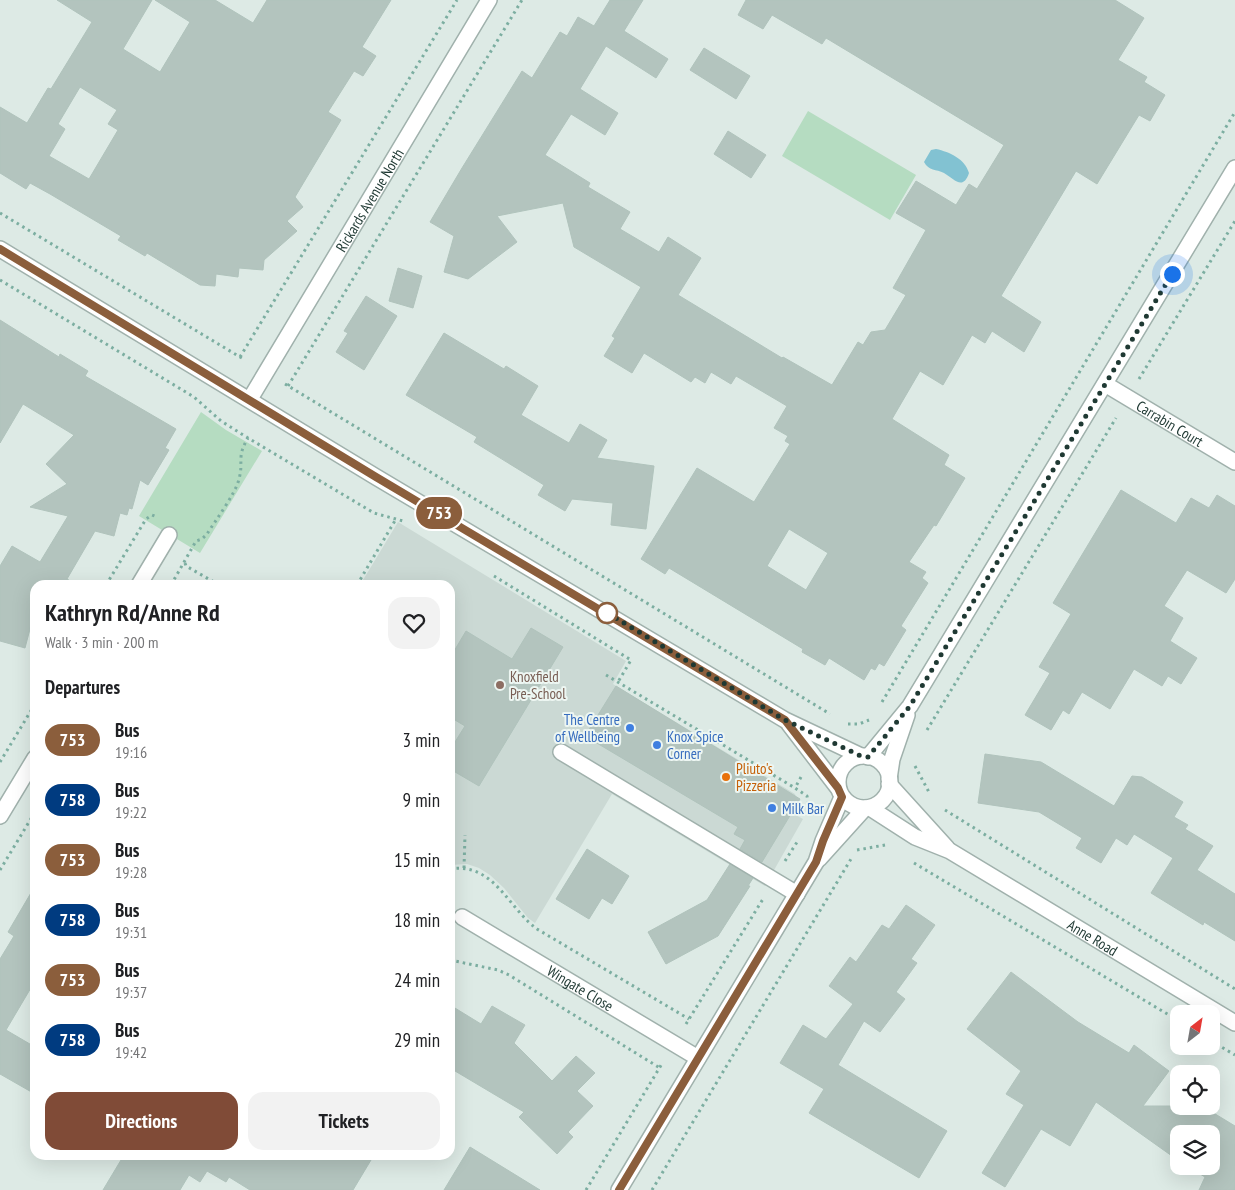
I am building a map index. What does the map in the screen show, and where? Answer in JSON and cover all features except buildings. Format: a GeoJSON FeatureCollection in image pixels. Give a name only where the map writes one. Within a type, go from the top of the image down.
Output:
{"type":"FeatureCollection","features":[{"type":"Feature","properties":{"kind":"street","name":"Rickards Avenue North"},"geometry":{"type":"LineString","coordinates":[[250,399],[489,0]]}},
{"type":"Feature","properties":{"kind":"street"},"geometry":{"type":"LineString","coordinates":[[619,1190],[816,862],[840,792],[838,779],[840,771],[852,759],[864,757],[910,706],[1235,168]]}},
{"type":"Feature","properties":{"kind":"street"},"geometry":{"type":"LineString","coordinates":[[0,249],[376,477],[785,720],[882,764],[889,782]]}},
{"type":"Feature","properties":{"kind":"street","name":"Carrabin Court"},"geometry":{"type":"LineString","coordinates":[[1105,384],[1235,462]]}},
{"type":"Feature","properties":{"kind":"street"},"geometry":{"type":"LineString","coordinates":[[142,580],[169,535]]}},
{"type":"Feature","properties":{"kind":"street"},"geometry":{"type":"LineString","coordinates":[[816,862],[868,808],[884,799],[888,792],[892,758],[910,706]]}},
{"type":"Feature","properties":{"kind":"street"},"geometry":{"type":"LineString","coordinates":[[785,720],[852,805],[868,808]]}},
{"type":"Feature","properties":{"kind":"street"},"geometry":{"type":"LineString","coordinates":[[560,752],[797,894]]}},
{"type":"Feature","properties":{"kind":"street"},"geometry":{"type":"LineString","coordinates":[[0,816],[30,766]]}},
{"type":"Feature","properties":{"kind":"street","name":"Anne Road"},"geometry":{"type":"LineString","coordinates":[[889,782],[950,851]]}},
{"type":"Feature","properties":{"kind":"street","name":"Anne Road"},"geometry":{"type":"LineString","coordinates":[[868,808],[915,837],[950,851],[1235,1023]]}},
{"type":"Feature","properties":{"kind":"street","name":"Wingate Close"},"geometry":{"type":"LineString","coordinates":[[462,917],[698,1058]]}},
{"type":"Feature","properties":{"kind":"path"},"geometry":{"type":"LineString","coordinates":[[240,357],[457,0]]}},
{"type":"Feature","properties":{"kind":"path"},"geometry":{"type":"LineString","coordinates":[[522,0],[287,385],[837,719]]}},
{"type":"Feature","properties":{"kind":"path"},"geometry":{"type":"LineString","coordinates":[[880,705],[1235,112]]}},
{"type":"Feature","properties":{"kind":"path"},"geometry":{"type":"LineString","coordinates":[[0,213],[245,360]]}},
{"type":"Feature","properties":{"kind":"path"},"geometry":{"type":"LineString","coordinates":[[1138,382],[1235,221]]}},
{"type":"Feature","properties":{"kind":"path"},"geometry":{"type":"LineString","coordinates":[[0,280],[194,397],[221,421],[248,438],[374,512],[401,519],[409,524]]}},
{"type":"Feature","properties":{"kind":"path"},"geometry":{"type":"LineString","coordinates":[[927,731],[1116,418]]}},
{"type":"Feature","properties":{"kind":"path"},"geometry":{"type":"LineString","coordinates":[[174,580],[196,540],[202,539],[207,534],[236,487],[240,478],[240,453],[248,438]]}},
{"type":"Feature","properties":{"kind":"path"},"geometry":{"type":"LineString","coordinates":[[360,580],[396,519]]}},
{"type":"Feature","properties":{"kind":"path"},"geometry":{"type":"LineString","coordinates":[[184,563],[210,580]]}},
{"type":"Feature","properties":{"kind":"path"},"geometry":{"type":"LineString","coordinates":[[491,574],[576,629],[631,660],[618,682]]}},
{"type":"Feature","properties":{"kind":"path"},"geometry":{"type":"LineString","coordinates":[[606,675],[807,796],[810,818]]}},
{"type":"Feature","properties":{"kind":"path"},"geometry":{"type":"LineString","coordinates":[[0,762],[30,712]]}},
{"type":"Feature","properties":{"kind":"path"},"geometry":{"type":"LineString","coordinates":[[844,723],[859,724],[870,719],[875,722]]}},
{"type":"Feature","properties":{"kind":"path"},"geometry":{"type":"LineString","coordinates":[[913,761],[932,797]]}},
{"type":"Feature","properties":{"kind":"path"},"geometry":{"type":"LineString","coordinates":[[795,788],[803,773]]}},
{"type":"Feature","properties":{"kind":"path"},"geometry":{"type":"LineString","coordinates":[[944,810],[1235,989]]}},
{"type":"Feature","properties":{"kind":"path"},"geometry":{"type":"LineString","coordinates":[[0,870],[30,820]]}},
{"type":"Feature","properties":{"kind":"path"},"geometry":{"type":"LineString","coordinates":[[464,868],[465,835]]}},
{"type":"Feature","properties":{"kind":"path"},"geometry":{"type":"LineString","coordinates":[[686,1024],[799,838]]}},
{"type":"Feature","properties":{"kind":"path"},"geometry":{"type":"LineString","coordinates":[[652,1190],[857,850],[884,844],[890,848]]}},
{"type":"Feature","properties":{"kind":"path"},"geometry":{"type":"LineString","coordinates":[[846,856],[851,859]]}},
{"type":"Feature","properties":{"kind":"path"},"geometry":{"type":"LineString","coordinates":[[911,861],[1170,1017]]}},
{"type":"Feature","properties":{"kind":"path"},"geometry":{"type":"LineString","coordinates":[[455,869],[464,868],[474,871],[493,883],[506,895],[527,922],[537,929],[689,1019]]}},
{"type":"Feature","properties":{"kind":"path"},"geometry":{"type":"LineString","coordinates":[[455,961],[498,970],[509,975],[660,1068]]}},
{"type":"Feature","properties":{"kind":"path"},"geometry":{"type":"LineString","coordinates":[[1220,1046],[1235,1055]]}},
{"type":"Feature","properties":{"kind":"path"},"geometry":{"type":"LineString","coordinates":[[586,1190],[664,1062]]}},
{"type":"Feature","properties":{"kind":"shaded area"},"geometry":{"type":"Polygon","coordinates":[[[398,522],[626,661],[613,684],[795,794],[798,804],[792,813],[803,819],[765,886],[612,794],[535,923],[528,918],[504,888],[490,875],[479,868],[467,864],[455,865],[455,580],[363,580],[398,522]]]}},
{"type":"Feature","properties":{"kind":"green space"},"geometry":{"type":"Polygon","coordinates":[[[808,111],[916,175],[890,220],[782,156],[808,111]]]}},
{"type":"Feature","properties":{"kind":"green space"},"geometry":{"type":"Polygon","coordinates":[[[201,412],[226,430],[262,451],[200,553],[139,516],[201,412]]]}},
{"type":"Feature","properties":{"kind":"water"},"geometry":{"type":"Polygon","coordinates":[[[936,149],[952,154],[964,164],[969,173],[964,181],[958,182],[926,165],[924,162],[931,150],[936,149]]]}},
{"type":"Feature","properties":{"kind":"bus line","name":"753"},"geometry":{"type":"LineString","coordinates":[[0,249],[376,477],[785,720],[838,788],[842,797],[816,862],[619,1190]]}},
{"type":"Feature","properties":{"kind":"place","name":"Knoxfield Pre-School"},"geometry":{"type":"Point","coordinates":[500,685]}},
{"type":"Feature","properties":{"kind":"place","name":"The Centre of Wellbeing"},"geometry":{"type":"Point","coordinates":[630,728]}},
{"type":"Feature","properties":{"kind":"place","name":"Knox Spice Corner"},"geometry":{"type":"Point","coordinates":[657,745]}},
{"type":"Feature","properties":{"kind":"place","name":"Pliuto's Pizzeria"},"geometry":{"type":"Point","coordinates":[726,777]}},
{"type":"Feature","properties":{"kind":"place","name":"Milk Bar"},"geometry":{"type":"Point","coordinates":[772,808]}},
{"type":"Feature","properties":{"kind":"route"},"geometry":{"type":"LineString","coordinates":[[607,613],[604,611],[785,720],[861,756],[868,757],[910,706],[1172,274]]}}]}
